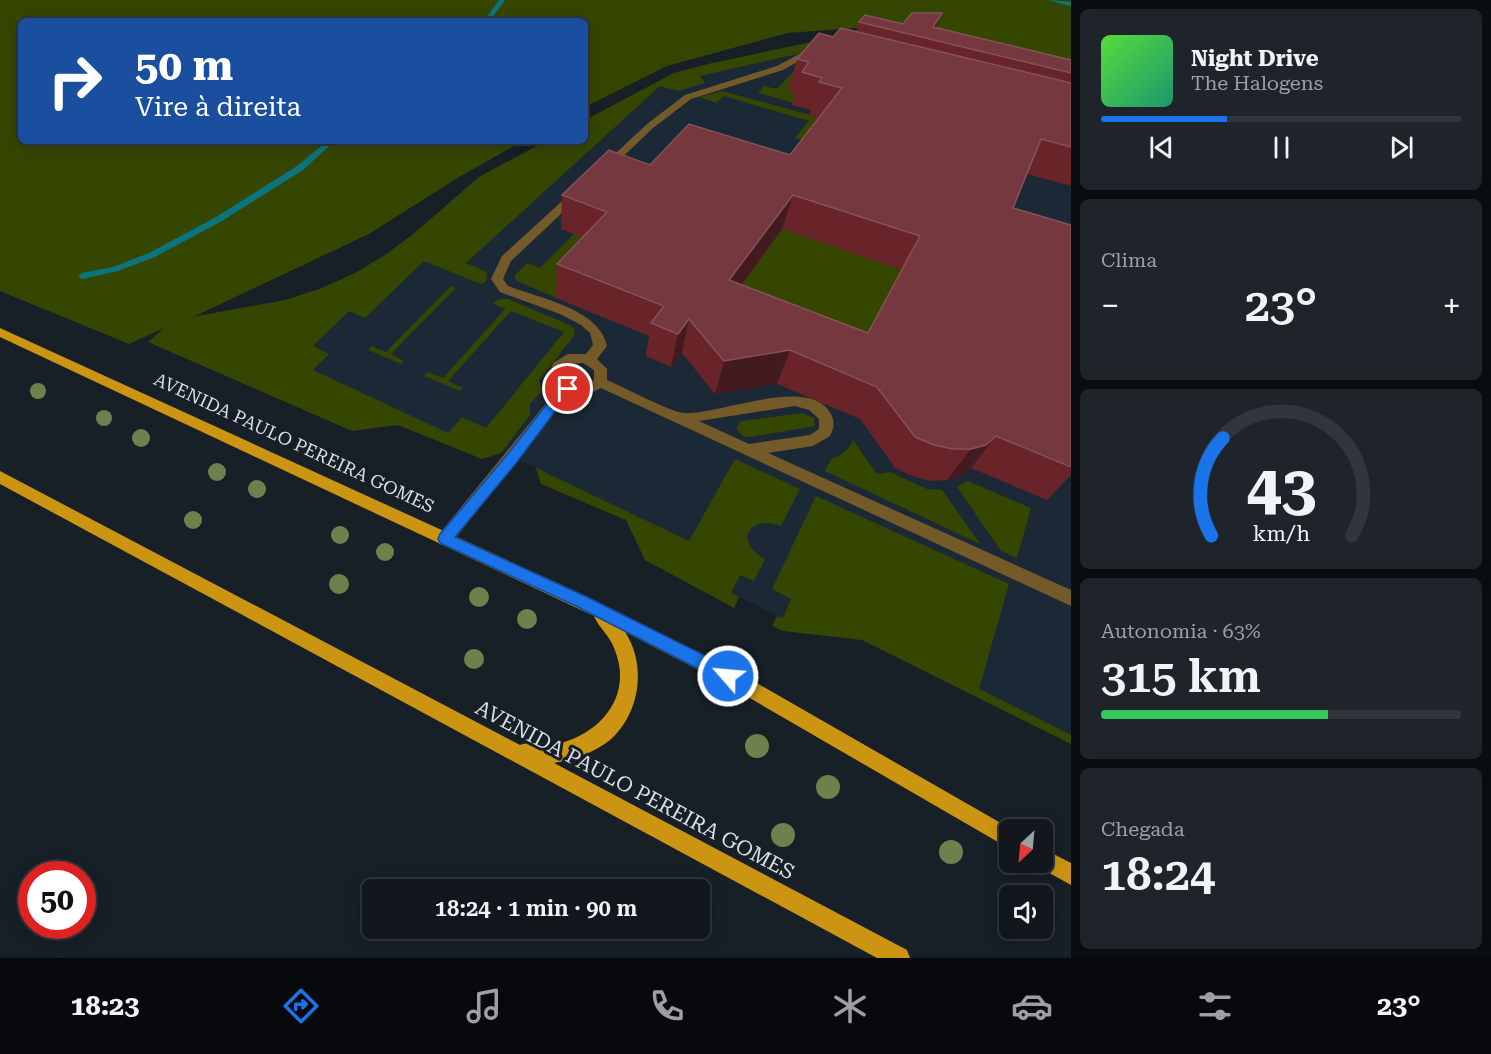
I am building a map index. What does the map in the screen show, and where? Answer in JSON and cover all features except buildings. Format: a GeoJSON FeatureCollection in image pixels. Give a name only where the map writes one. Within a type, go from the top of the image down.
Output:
{"type":"FeatureCollection","features":[{"type":"Feature","properties":{"kind":"main road","name":"AVENIDA PAULO PEREIRA GOMES"},"geometry":{"type":"LineString","coordinates":[[0,332],[582,602],[728,676],[999,833]]}},
{"type":"Feature","properties":{"kind":"main road","name":"AVENIDA PAULO PEREIRA GOMES"},"geometry":{"type":"LineString","coordinates":[[0,477],[899,958]]}},
{"type":"Feature","properties":{"kind":"main road"},"geometry":{"type":"LineString","coordinates":[[512,751],[542,756],[572,753],[586,747],[609,728],[624,704],[630,677],[625,651],[611,625],[582,602]]}},
{"type":"Feature","properties":{"kind":"main road"},"geometry":{"type":"LineString","coordinates":[[1053,864],[1071,874]]}},
{"type":"Feature","properties":{"kind":"lane"},"geometry":{"type":"LineString","coordinates":[[589,360],[600,346],[598,336],[592,328],[576,318],[504,289],[497,279],[506,259],[650,126],[688,97],[780,68],[804,54],[828,54]]}},
{"type":"Feature","properties":{"kind":"lane"},"geometry":{"type":"LineString","coordinates":[[568,359],[589,360],[602,372],[600,382],[590,390],[566,388],[556,376],[558,366],[568,359]]}},
{"type":"Feature","properties":{"kind":"lane"},"geometry":{"type":"LineString","coordinates":[[600,382],[1071,598]]}},
{"type":"Feature","properties":{"kind":"lane"},"geometry":{"type":"LineString","coordinates":[[445,539],[566,388]]}},
{"type":"Feature","properties":{"kind":"lane"},"geometry":{"type":"LineString","coordinates":[[680,419],[795,401],[812,404],[825,414],[828,420],[825,432],[813,440],[747,450]]}},
{"type":"Feature","properties":{"kind":"shaded area"},"geometry":{"type":"Polygon","coordinates":[[[850,34],[1071,84],[1071,744],[862,640],[783,631],[772,626],[777,616],[739,597],[734,608],[645,560],[626,520],[541,484],[536,468],[501,453],[482,459],[398,425],[352,431],[148,342],[177,319],[285,300],[322,288],[357,272],[412,235],[479,177],[540,144],[588,144],[588,118],[674,73],[850,34]]]}},
{"type":"Feature","properties":{"kind":"green space"},"geometry":{"type":"Polygon","coordinates":[[[0,0],[1071,0],[1071,84],[919,38],[856,28],[788,33],[667,66],[588,106],[588,18],[18,18],[18,144],[518,144],[459,177],[369,234],[193,317],[285,300],[322,288],[357,272],[387,254],[412,235],[479,177],[540,144],[588,144],[588,118],[674,73],[850,34],[828,47],[700,76],[705,83],[678,91],[660,86],[466,263],[487,272],[486,282],[481,284],[424,261],[365,318],[349,311],[313,346],[329,354],[313,370],[448,433],[462,417],[486,428],[564,332],[511,311],[448,381],[463,388],[460,391],[424,376],[428,372],[443,378],[505,309],[492,303],[500,299],[508,299],[570,325],[575,330],[574,336],[539,380],[542,391],[530,404],[530,415],[501,453],[482,459],[398,425],[352,431],[148,342],[164,328],[129,344],[0,291],[0,0]]]}},
{"type":"Feature","properties":{"kind":"green space"},"geometry":{"type":"Polygon","coordinates":[[[802,63],[788,92],[800,95],[794,103],[758,93],[764,86],[777,89],[802,63]]]}},
{"type":"Feature","properties":{"kind":"green space"},"geometry":{"type":"Polygon","coordinates":[[[722,91],[825,119],[814,144],[795,138],[809,121],[724,96],[716,103],[699,97],[722,91]]]}},
{"type":"Feature","properties":{"kind":"green space"},"geometry":{"type":"Polygon","coordinates":[[[583,225],[613,236],[556,298],[515,280],[515,275],[527,263],[540,268],[583,225]]]}},
{"type":"Feature","properties":{"kind":"green space"},"geometry":{"type":"Polygon","coordinates":[[[782,229],[903,270],[851,366],[720,314],[782,229]]]}},
{"type":"Feature","properties":{"kind":"green space"},"geometry":{"type":"Polygon","coordinates":[[[451,286],[456,288],[391,354],[404,361],[401,364],[368,350],[371,346],[386,352],[451,286]]]}},
{"type":"Feature","properties":{"kind":"green space"},"geometry":{"type":"Polygon","coordinates":[[[802,413],[814,418],[815,426],[750,437],[743,436],[737,429],[738,424],[742,421],[802,413]]]}},
{"type":"Feature","properties":{"kind":"green space"},"geometry":{"type":"Polygon","coordinates":[[[853,440],[877,474],[890,472],[927,489],[942,490],[980,544],[825,471],[831,459],[844,452],[853,440]]]}},
{"type":"Feature","properties":{"kind":"green space"},"geometry":{"type":"Polygon","coordinates":[[[735,459],[800,489],[781,526],[770,523],[760,524],[749,532],[750,545],[765,559],[754,581],[740,575],[731,593],[739,597],[734,608],[645,560],[626,520],[541,484],[536,468],[689,541],[735,459]]]}},
{"type":"Feature","properties":{"kind":"green space"},"geometry":{"type":"Polygon","coordinates":[[[968,481],[1031,508],[1017,558],[1001,551],[957,487],[968,481]]]}},
{"type":"Feature","properties":{"kind":"green space"},"geometry":{"type":"Polygon","coordinates":[[[816,496],[1009,584],[979,689],[1071,735],[1071,744],[862,640],[783,631],[772,626],[777,616],[783,618],[791,599],[772,589],[816,496]]]}},
{"type":"Feature","properties":{"kind":"waterway"},"geometry":{"type":"LineString","coordinates":[[489,18],[502,0]]}},
{"type":"Feature","properties":{"kind":"waterway"},"geometry":{"type":"LineString","coordinates":[[1053,0],[1071,4]]}},
{"type":"Feature","properties":{"kind":"waterway"},"geometry":{"type":"LineString","coordinates":[[82,276],[115,269],[152,255],[219,219],[300,168],[328,144]]}},
{"type":"Feature","properties":{"kind":"route"},"geometry":{"type":"LineString","coordinates":[[568,389],[566,388],[445,539],[582,602],[728,676]]}}]}
